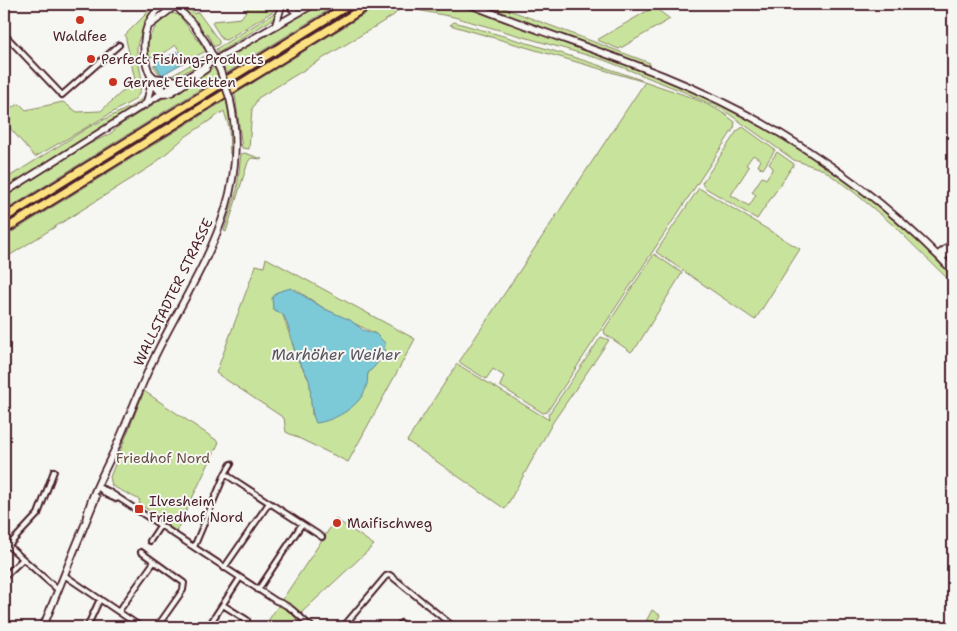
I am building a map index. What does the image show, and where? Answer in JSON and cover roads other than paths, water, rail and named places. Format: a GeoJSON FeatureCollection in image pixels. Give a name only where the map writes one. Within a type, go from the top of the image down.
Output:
{"type":"FeatureCollection","features":[{"type":"Feature","properties":{"kind":"highway"},"geometry":{"type":"LineString","coordinates":[[4,218],[350,4]]}},
{"type":"Feature","properties":{"kind":"highway"},"geometry":{"type":"LineString","coordinates":[[4,230],[370,4]]}},
{"type":"Feature","properties":{"kind":"main road"},"geometry":{"type":"LineString","coordinates":[[155,4],[155,13]]}},
{"type":"Feature","properties":{"kind":"main road"},"geometry":{"type":"LineString","coordinates":[[163,94],[162,86],[149,72],[143,56],[143,46],[148,27],[155,13],[164,4]]}},
{"type":"Feature","properties":{"kind":"main road"},"geometry":{"type":"LineString","coordinates":[[148,27],[175,4]]}},
{"type":"Feature","properties":{"kind":"main road","name":"WALLSTADTER STRASSE"},"geometry":{"type":"LineString","coordinates":[[43,627],[135,399],[224,217],[231,194],[235,165],[236,134],[230,100],[220,70],[206,43],[175,4]]}},
{"type":"Feature","properties":{"kind":"main road"},"geometry":{"type":"LineString","coordinates":[[276,24],[282,4]]}},
{"type":"Feature","properties":{"kind":"main road"},"geometry":{"type":"LineString","coordinates":[[287,4],[296,12]]}},
{"type":"Feature","properties":{"kind":"main road"},"geometry":{"type":"LineString","coordinates":[[295,4],[296,12]]}},
{"type":"Feature","properties":{"kind":"main road"},"geometry":{"type":"LineString","coordinates":[[296,12],[306,4]]}},
{"type":"Feature","properties":{"kind":"main road"},"geometry":{"type":"LineString","coordinates":[[4,193],[146,105],[181,81],[296,12],[314,4]]}},
{"type":"Feature","properties":{"kind":"main road"},"geometry":{"type":"LineString","coordinates":[[469,4],[640,67],[713,97],[786,137],[865,191],[953,271]]}},
{"type":"Feature","properties":{"kind":"main road"},"geometry":{"type":"LineString","coordinates":[[163,94],[172,92],[218,59]]}},
{"type":"Feature","properties":{"kind":"main road"},"geometry":{"type":"LineString","coordinates":[[154,79],[181,81]]}},
{"type":"Feature","properties":{"kind":"main road"},"geometry":{"type":"LineString","coordinates":[[146,105],[154,79]]}},
{"type":"Feature","properties":{"kind":"main road"},"geometry":{"type":"LineString","coordinates":[[939,257],[953,243]]}},
{"type":"Feature","properties":{"kind":"main road"},"geometry":{"type":"LineString","coordinates":[[939,257],[953,250],[953,264]]}},
{"type":"Feature","properties":{"kind":"street"},"geometry":{"type":"LineString","coordinates":[[4,34],[62,95],[120,45]]}},
{"type":"Feature","properties":{"kind":"street"},"geometry":{"type":"LineString","coordinates":[[194,548],[231,464]]}},
{"type":"Feature","properties":{"kind":"street"},"geometry":{"type":"LineString","coordinates":[[8,546],[38,514],[54,470]]}},
{"type":"Feature","properties":{"kind":"street"},"geometry":{"type":"LineString","coordinates":[[225,474],[322,537]]}},
{"type":"Feature","properties":{"kind":"street"},"geometry":{"type":"LineString","coordinates":[[98,487],[107,495],[120,500],[258,590],[298,613],[312,627]]}},
{"type":"Feature","properties":{"kind":"street"},"geometry":{"type":"LineString","coordinates":[[224,568],[269,503]]}},
{"type":"Feature","properties":{"kind":"street"},"geometry":{"type":"LineString","coordinates":[[258,590],[302,524]]}},
{"type":"Feature","properties":{"kind":"street"},"geometry":{"type":"LineString","coordinates":[[150,541],[160,526]]}},
{"type":"Feature","properties":{"kind":"street"},"geometry":{"type":"LineString","coordinates":[[4,542],[58,590]]}},
{"type":"Feature","properties":{"kind":"street"},"geometry":{"type":"LineString","coordinates":[[141,552],[181,580],[184,586],[158,627]]}},
{"type":"Feature","properties":{"kind":"street"},"geometry":{"type":"LineString","coordinates":[[4,577],[23,560]]}},
{"type":"Feature","properties":{"kind":"street"},"geometry":{"type":"LineString","coordinates":[[119,612],[154,562]]}},
{"type":"Feature","properties":{"kind":"street"},"geometry":{"type":"LineString","coordinates":[[64,575],[141,627]]}},
{"type":"Feature","properties":{"kind":"street"},"geometry":{"type":"LineString","coordinates":[[343,627],[386,576],[390,575],[454,627]]}},
{"type":"Feature","properties":{"kind":"street"},"geometry":{"type":"LineString","coordinates":[[208,627],[240,578]]}},
{"type":"Feature","properties":{"kind":"street"},"geometry":{"type":"LineString","coordinates":[[87,627],[100,599]]}},
{"type":"Feature","properties":{"kind":"street"},"geometry":{"type":"LineString","coordinates":[[223,605],[247,620]]}},
{"type":"Feature","properties":{"kind":"street"},"geometry":{"type":"LineString","coordinates":[[398,627],[401,623],[406,627]]}},
{"type":"Feature","properties":{"kind":"water"},"geometry":{"type":"Polygon","coordinates":[[[177,51],[184,62],[162,75],[155,64],[177,51]]]}},
{"type":"Feature","properties":{"kind":"water","name":"Marhöher Weiher"},"geometry":{"type":"Polygon","coordinates":[[[291,288],[325,309],[350,320],[363,330],[376,334],[385,343],[380,360],[368,373],[367,384],[360,399],[347,411],[323,422],[316,423],[314,418],[308,378],[296,355],[285,319],[282,314],[273,309],[272,298],[277,292],[291,288]]]}},
{"type":"Feature","properties":{"kind":"place","name":"Waldfee"},"geometry":{"type":"Point","coordinates":[80,20]}},
{"type":"Feature","properties":{"kind":"place","name":"Perfect Fishing-Products"},"geometry":{"type":"Point","coordinates":[91,59]}},
{"type":"Feature","properties":{"kind":"place","name":"Gernet Etiketten"},"geometry":{"type":"Point","coordinates":[113,82]}},
{"type":"Feature","properties":{"kind":"place","name":"Ilvesheim Friedhof Nord"},"geometry":{"type":"Point","coordinates":[139,509]}},
{"type":"Feature","properties":{"kind":"place","name":"Maifischweg"},"geometry":{"type":"Point","coordinates":[337,523]}},
{"type":"Feature","properties":{"kind":"park label","name":"Friedhof Nord"},"geometry":{"type":"Point","coordinates":[163,458]}}]}
